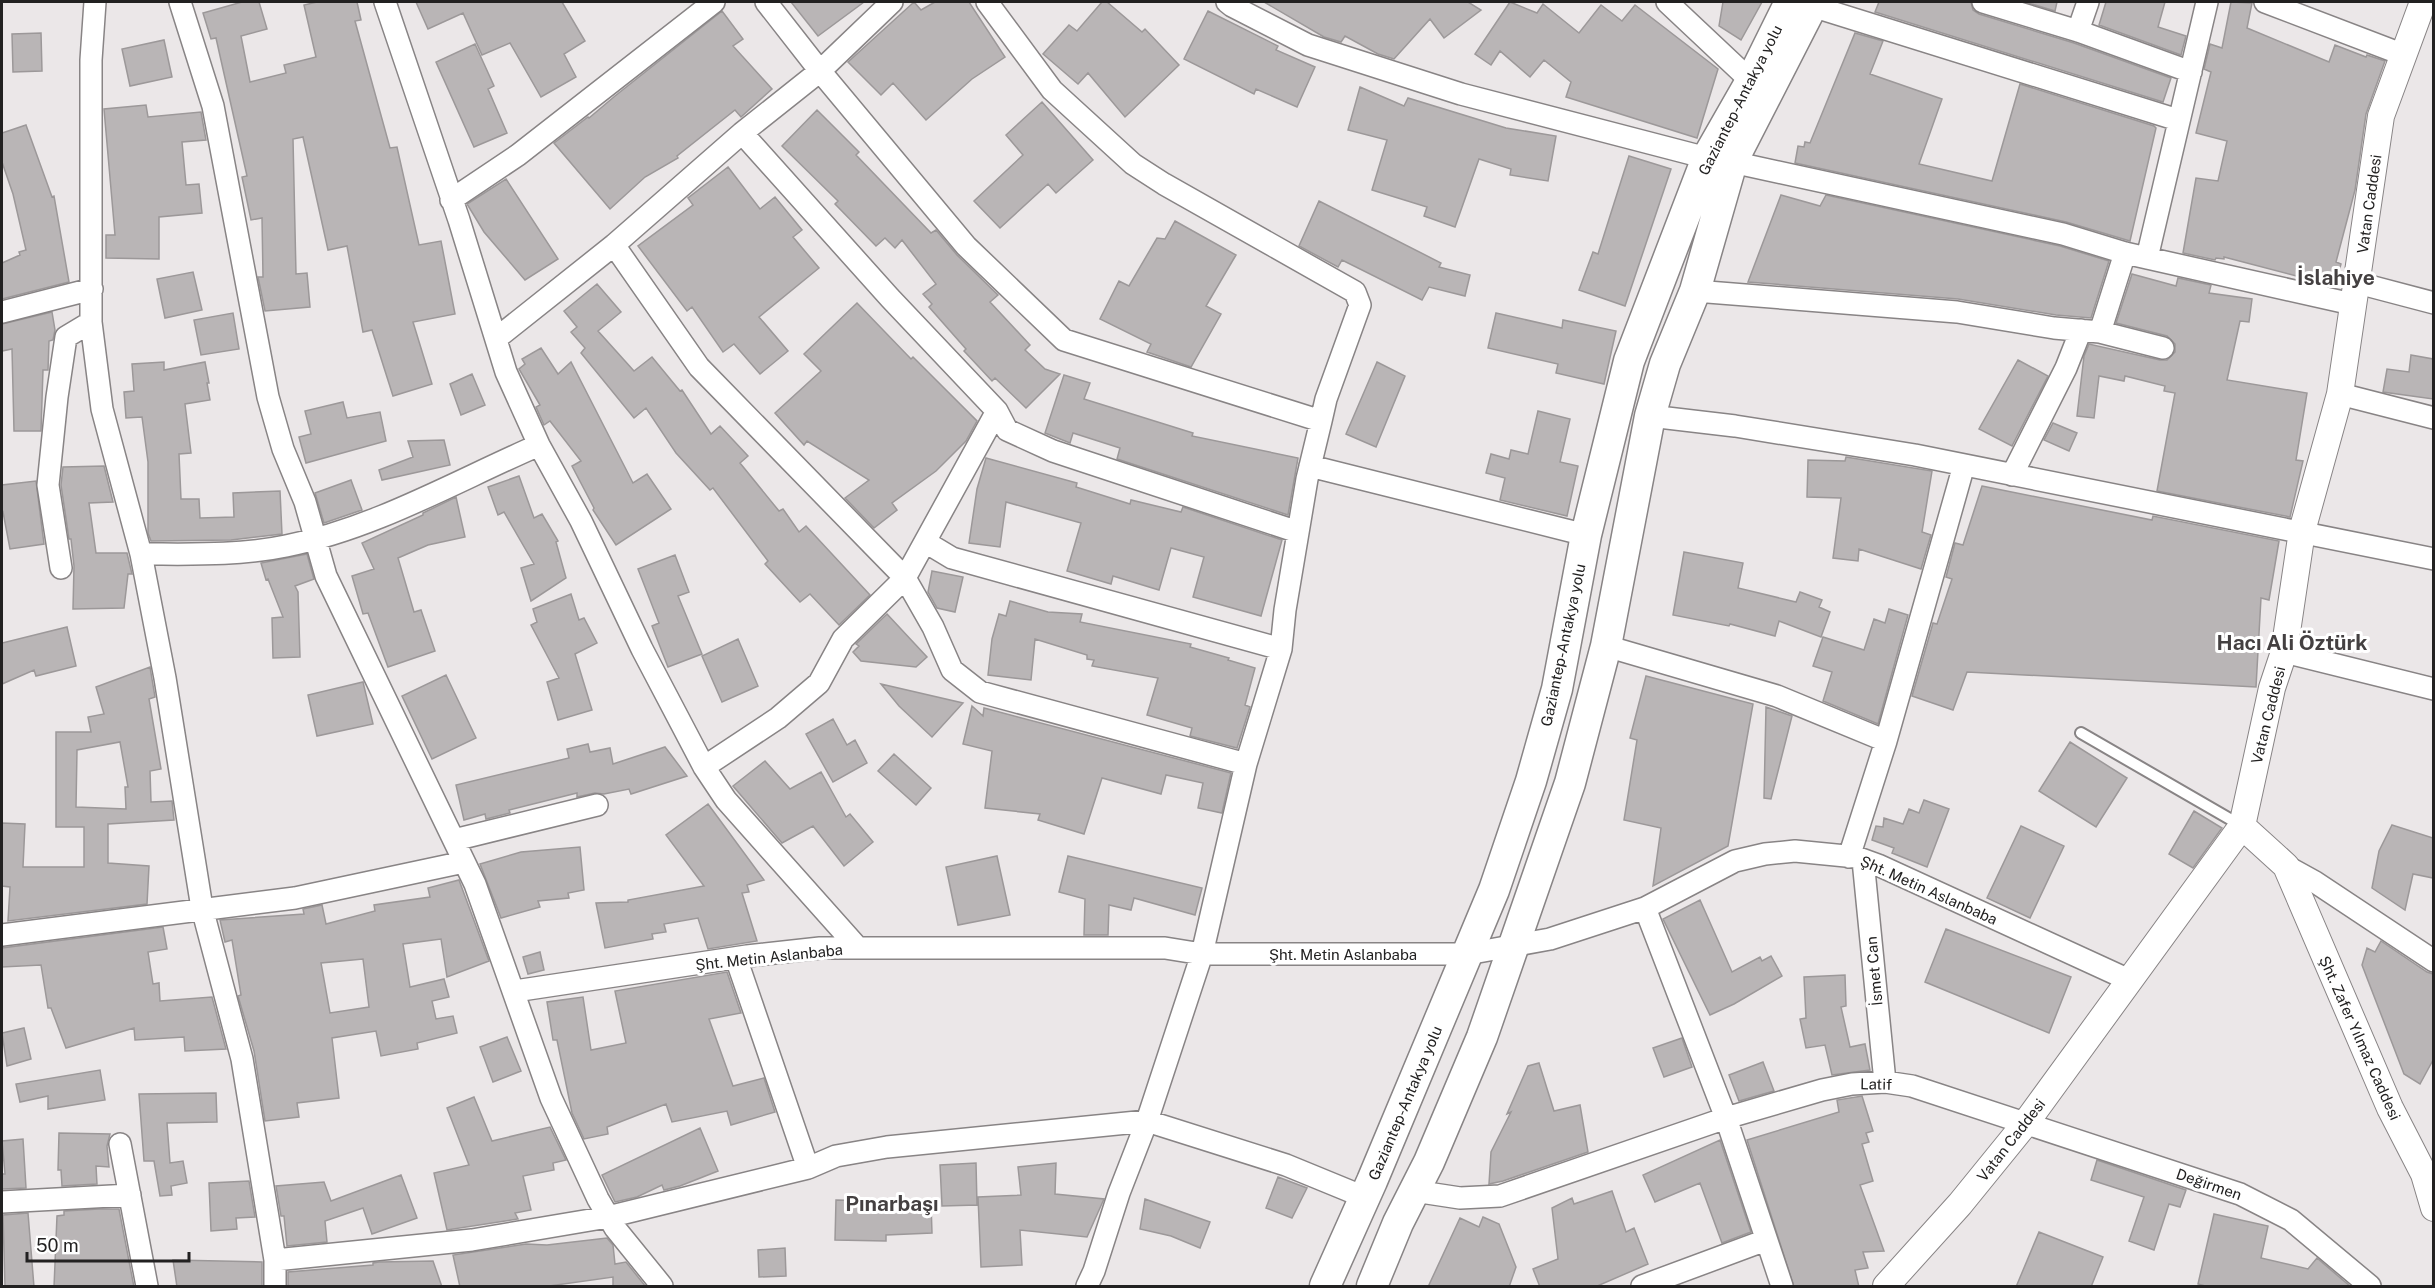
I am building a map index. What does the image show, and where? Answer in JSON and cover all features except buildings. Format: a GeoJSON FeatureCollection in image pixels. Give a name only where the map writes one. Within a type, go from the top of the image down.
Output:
{"type":"FeatureCollection","features":[{"type":"Feature","properties":{"kind":"main road","name":"Gaziantep-Antakya yolu"},"geometry":{"type":"LineString","coordinates":[[1372,1287],[1398,1223],[1429,1162],[1482,1037],[1570,783],[1606,646],[1650,416],[1665,364],[1695,291],[1720,160],[1805,3]]}},
{"type":"Feature","properties":{"kind":"main road","name":"Gaziantep-Antakya yolu"},"geometry":{"type":"LineString","coordinates":[[1325,1287],[1494,890],[1531,781],[1557,689],[1586,535],[1629,361],[1720,160],[1752,81],[1805,3]]}},
{"type":"Feature","properties":{"kind":"street"},"geometry":{"type":"LineString","coordinates":[[95,2],[91,60],[91,322],[102,409],[141,554],[165,678],[202,908],[242,1059],[275,1260],[275,1287]]}},
{"type":"Feature","properties":{"kind":"street"},"geometry":{"type":"LineString","coordinates":[[180,2],[213,106],[268,397],[283,449],[305,502],[326,576],[475,884],[515,991],[551,1098],[608,1216],[662,1287]]}},
{"type":"Feature","properties":{"kind":"street"},"geometry":{"type":"LineString","coordinates":[[385,2],[452,200],[506,372],[539,446],[581,521],[642,650],[704,767],[726,800],[858,948]]}},
{"type":"Feature","properties":{"kind":"street"},"geometry":{"type":"LineString","coordinates":[[452,200],[518,155],[714,2]]}},
{"type":"Feature","properties":{"kind":"street"},"geometry":{"type":"LineString","coordinates":[[766,2],[820,71],[966,246],[1064,340],[1321,421]]}},
{"type":"Feature","properties":{"kind":"street"},"geometry":{"type":"LineString","coordinates":[[987,2],[1052,90],[1133,164],[1354,292],[1360,305],[1326,399],[1310,466],[1285,610],[1281,650],[1246,764],[1202,954],[1147,1121],[1119,1193],[1087,1287]]}},
{"type":"Feature","properties":{"kind":"street"},"geometry":{"type":"LineString","coordinates":[[1227,2],[1319,49],[1461,94],[1720,160],[2063,234],[2147,258],[2355,293],[2433,303]]}},
{"type":"Feature","properties":{"kind":"street"},"geometry":{"type":"LineString","coordinates":[[1983,2],[2078,31],[2191,72]]}},
{"type":"Feature","properties":{"kind":"street"},"geometry":{"type":"LineString","coordinates":[[2078,31],[2088,2]]}},
{"type":"Feature","properties":{"kind":"street"},"geometry":{"type":"LineString","coordinates":[[2147,258],[2207,2]]}},
{"type":"Feature","properties":{"kind":"street"},"geometry":{"type":"LineString","coordinates":[[2265,2],[2404,55]]}},
{"type":"Feature","properties":{"kind":"street","name":"Vatan Caddesi"},"geometry":{"type":"LineString","coordinates":[[1886,1287],[1960,1204],[2025,1124],[2242,826],[2272,688],[2284,652],[2302,531],[2340,394],[2381,116],[2423,2]]}},
{"type":"Feature","properties":{"kind":"street"},"geometry":{"type":"LineString","coordinates":[[1805,3],[2178,120]]}},
{"type":"Feature","properties":{"kind":"street"},"geometry":{"type":"LineString","coordinates":[[496,338],[614,245],[742,133],[820,71],[885,4]]}},
{"type":"Feature","properties":{"kind":"street"},"geometry":{"type":"LineString","coordinates":[[1673,4],[1752,81]]}},
{"type":"Feature","properties":{"kind":"street"},"geometry":{"type":"LineString","coordinates":[[742,133],[890,298],[997,411],[1007,430],[1053,451],[1299,532]]}},
{"type":"Feature","properties":{"kind":"street"},"geometry":{"type":"LineString","coordinates":[[614,245],[699,367],[905,578],[933,627],[952,669],[980,692],[1246,764]]}},
{"type":"Feature","properties":{"kind":"street"},"geometry":{"type":"LineString","coordinates":[[2012,475],[2066,368],[2091,331],[2125,253]]}},
{"type":"Feature","properties":{"kind":"street"},"geometry":{"type":"LineString","coordinates":[[2,312],[92,289]]}},
{"type":"Feature","properties":{"kind":"street"},"geometry":{"type":"LineString","coordinates":[[1695,291],[1957,312],[2091,331],[2163,348]]}},
{"type":"Feature","properties":{"kind":"street"},"geometry":{"type":"LineString","coordinates":[[61,568],[48,485],[57,397],[66,337],[91,322]]}},
{"type":"Feature","properties":{"kind":"street"},"geometry":{"type":"LineString","coordinates":[[2340,394],[2433,418]]}},
{"type":"Feature","properties":{"kind":"street"},"geometry":{"type":"LineString","coordinates":[[704,767],[778,718],[819,683],[843,639],[905,578],[927,543],[997,411]]}},
{"type":"Feature","properties":{"kind":"street"},"geometry":{"type":"LineString","coordinates":[[1650,416],[1735,426],[1915,455],[2433,559]]}},
{"type":"Feature","properties":{"kind":"street"},"geometry":{"type":"LineString","coordinates":[[141,554],[230,554],[316,540],[380,518],[539,446]]}},
{"type":"Feature","properties":{"kind":"street"},"geometry":{"type":"LineString","coordinates":[[1856,858],[1886,741],[1964,465]]}},
{"type":"Feature","properties":{"kind":"street"},"geometry":{"type":"LineString","coordinates":[[1310,466],[1586,535]]}},
{"type":"Feature","properties":{"kind":"street"},"geometry":{"type":"LineString","coordinates":[[927,543],[952,558],[1281,650]]}},
{"type":"Feature","properties":{"kind":"street"},"geometry":{"type":"LineString","coordinates":[[1606,646],[1777,696],[1886,741]]}},
{"type":"Feature","properties":{"kind":"street"},"geometry":{"type":"LineString","coordinates":[[2284,652],[2433,689]]}},
{"type":"Feature","properties":{"kind":"street"},"geometry":{"type":"LineString","coordinates":[[454,840],[597,805]]}},
{"type":"Feature","properties":{"kind":"street"},"geometry":{"type":"LineString","coordinates":[[2242,826],[2286,866],[2433,961]]}},
{"type":"Feature","properties":{"kind":"street","name":"Şht. Metin Aslanbaba"},"geometry":{"type":"LineString","coordinates":[[515,991],[736,958],[820,948],[1165,948],[1202,954],[1467,954],[1550,939],[1645,908],[1735,861],[1795,850],[1856,858],[1878,864],[2129,980]]}},
{"type":"Feature","properties":{"kind":"street","name":"İsmet Can"},"geometry":{"type":"LineString","coordinates":[[1856,858],[1885,1082]]}},
{"type":"Feature","properties":{"kind":"street"},"geometry":{"type":"LineString","coordinates":[[2,935],[295,898],[464,862]]}},
{"type":"Feature","properties":{"kind":"street","name":"Şht. Zafer Yılmaz Caddesi"},"geometry":{"type":"LineString","coordinates":[[2286,866],[2390,1108],[2424,1174],[2433,1208]]}},
{"type":"Feature","properties":{"kind":"street"},"geometry":{"type":"LineString","coordinates":[[1645,908],[1726,1118],[1782,1287]]}},
{"type":"Feature","properties":{"kind":"street"},"geometry":{"type":"LineString","coordinates":[[736,958],[808,1168]]}},
{"type":"Feature","properties":{"kind":"street","name":"Latif"},"geometry":{"type":"LineString","coordinates":[[1414,1191],[1460,1198],[1500,1196],[1726,1118],[1822,1090],[1852,1084],[1885,1082],[1912,1086],[2025,1124]]}},
{"type":"Feature","properties":{"kind":"street"},"geometry":{"type":"LineString","coordinates":[[275,1260],[472,1240],[608,1216],[808,1168],[836,1156],[887,1147],[1147,1121],[1286,1165],[1364,1197]]}},
{"type":"Feature","properties":{"kind":"street","name":"Değirmen"},"geometry":{"type":"LineString","coordinates":[[2025,1124],[2198,1179],[2269,1207],[2291,1220],[2370,1287]]}},
{"type":"Feature","properties":{"kind":"street"},"geometry":{"type":"LineString","coordinates":[[120,1144],[147,1287]]}},
{"type":"Feature","properties":{"kind":"street"},"geometry":{"type":"LineString","coordinates":[[2,1202],[130,1195]]}},
{"type":"Feature","properties":{"kind":"street"},"geometry":{"type":"LineString","coordinates":[[1642,1287],[1766,1240]]}},
{"type":"Feature","properties":{"kind":"lane"},"geometry":{"type":"LineString","coordinates":[[2081,733],[2242,826]]}},
{"type":"Feature","properties":{"kind":"district","name":"İslahiye"},"geometry":{"type":"Point","coordinates":[2336,277]}},
{"type":"Feature","properties":{"kind":"district","name":"Hacı Ali Öztürk"},"geometry":{"type":"Point","coordinates":[2292,642]}},
{"type":"Feature","properties":{"kind":"district","name":"Pınarbaşı"},"geometry":{"type":"Point","coordinates":[892,1203]}}]}
